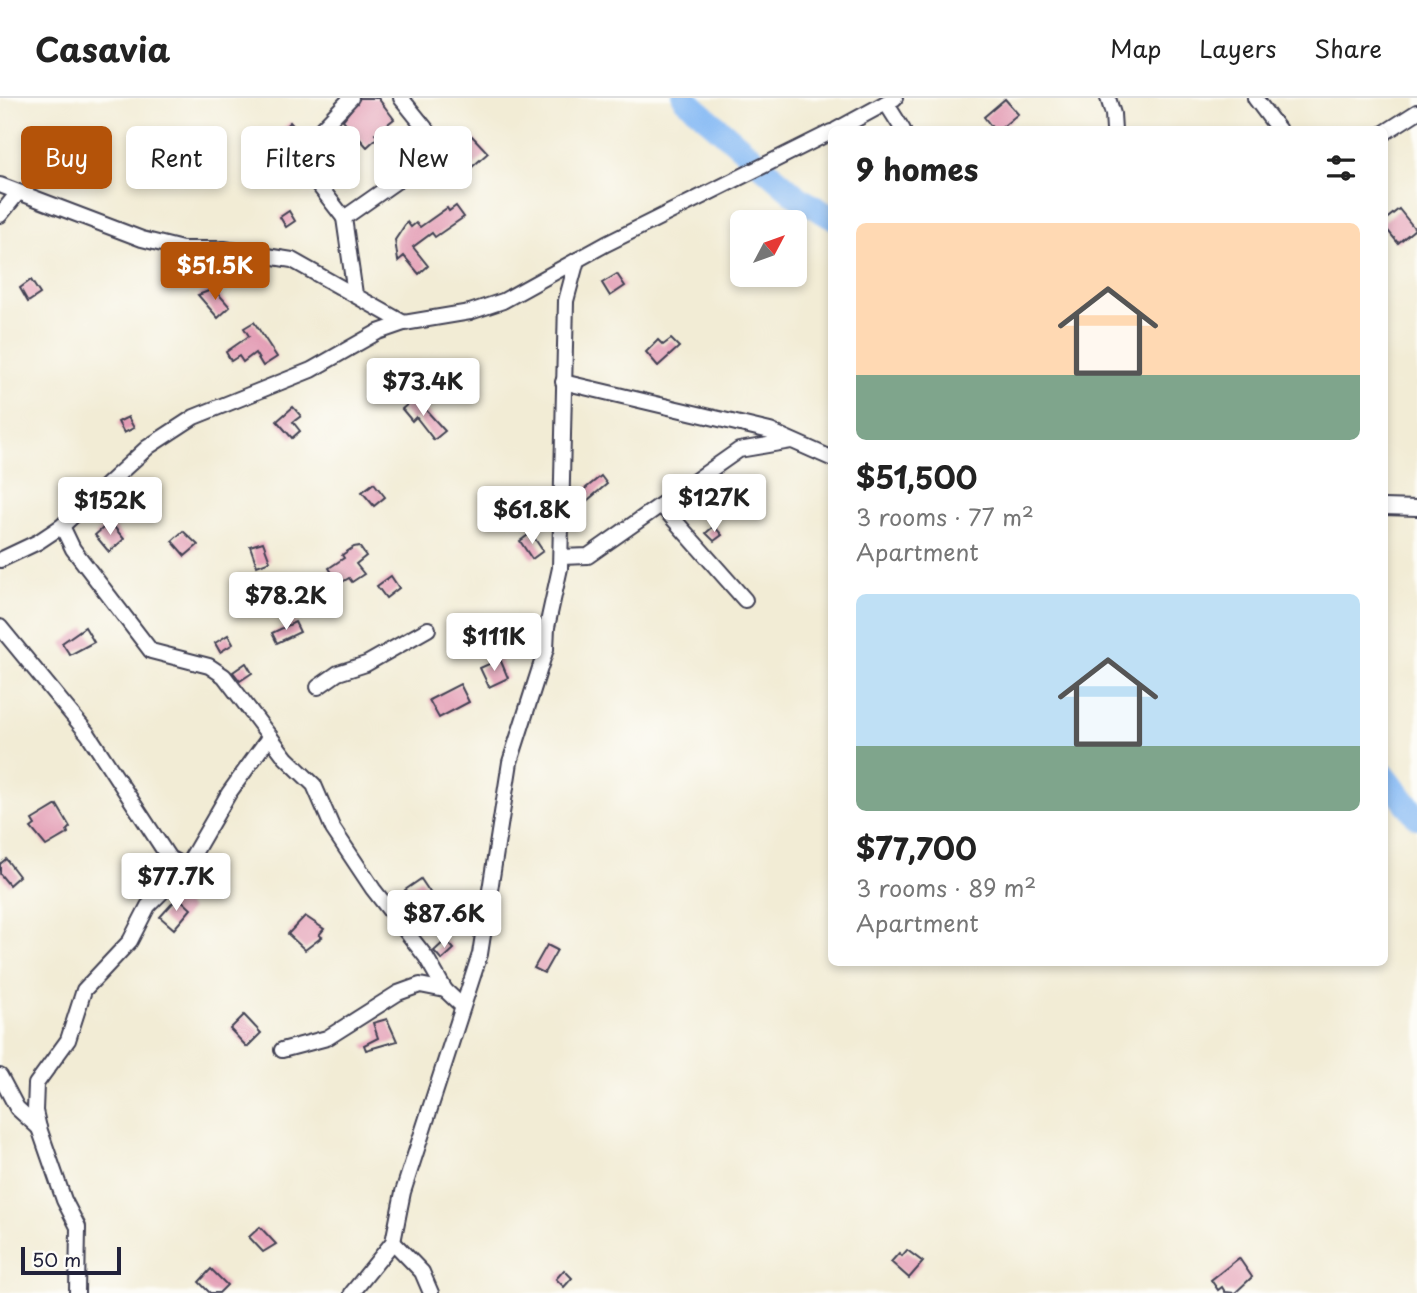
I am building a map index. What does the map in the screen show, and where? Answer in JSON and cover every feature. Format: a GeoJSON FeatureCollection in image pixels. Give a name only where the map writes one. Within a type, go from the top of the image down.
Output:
{"type":"FeatureCollection","features":[{"type":"Feature","properties":{"kind":"street"},"geometry":{"type":"LineString","coordinates":[[351,98],[302,149],[300,161],[344,218],[355,294]]}},
{"type":"Feature","properties":{"kind":"street"},"geometry":{"type":"LineString","coordinates":[[344,218],[424,162],[433,150],[430,134],[401,98]]}},
{"type":"Feature","properties":{"kind":"street"},"geometry":{"type":"LineString","coordinates":[[1108,98],[1114,126]]}},
{"type":"Feature","properties":{"kind":"street"},"geometry":{"type":"LineString","coordinates":[[1255,98],[1276,126]]}},
{"type":"Feature","properties":{"kind":"street"},"geometry":{"type":"LineString","coordinates":[[842,126],[891,100],[901,126]]}},
{"type":"Feature","properties":{"kind":"street"},"geometry":{"type":"LineString","coordinates":[[1388,130],[1417,112]]}},
{"type":"Feature","properties":{"kind":"street"},"geometry":{"type":"LineString","coordinates":[[0,560],[38,542],[62,526],[148,447],[186,422],[311,370],[378,332],[404,323],[470,312],[502,301],[828,134]]}},
{"type":"Feature","properties":{"kind":"street"},"geometry":{"type":"LineString","coordinates":[[0,185],[17,194],[47,202],[142,239],[182,249],[223,250],[292,260],[404,323]]}},
{"type":"Feature","properties":{"kind":"street"},"geometry":{"type":"LineString","coordinates":[[0,215],[17,194]]}},
{"type":"Feature","properties":{"kind":"street"},"geometry":{"type":"LineString","coordinates":[[352,1293],[393,1242],[403,1192],[480,954],[510,762],[546,649],[547,627],[561,557],[566,301],[578,260]]}},
{"type":"Feature","properties":{"kind":"street"},"geometry":{"type":"LineString","coordinates":[[563,382],[751,426],[828,457]]}},
{"type":"Feature","properties":{"kind":"street"},"geometry":{"type":"LineString","coordinates":[[561,557],[588,556],[692,480],[739,450],[792,441]]}},
{"type":"Feature","properties":{"kind":"street"},"geometry":{"type":"LineString","coordinates":[[661,505],[746,600]]}},
{"type":"Feature","properties":{"kind":"street"},"geometry":{"type":"LineString","coordinates":[[1388,507],[1417,509]]}},
{"type":"Feature","properties":{"kind":"street"},"geometry":{"type":"LineString","coordinates":[[62,526],[73,550],[152,651],[209,666],[224,676],[286,758],[314,785],[333,829],[399,926],[426,957],[445,990],[462,1006]]}},
{"type":"Feature","properties":{"kind":"street"},"geometry":{"type":"LineString","coordinates":[[0,627],[88,734],[169,858],[186,867]]}},
{"type":"Feature","properties":{"kind":"street"},"geometry":{"type":"LineString","coordinates":[[318,687],[338,673],[366,664],[428,629]]}},
{"type":"Feature","properties":{"kind":"street"},"geometry":{"type":"LineString","coordinates":[[76,1293],[78,1227],[64,1200],[39,1128],[35,1111],[36,1084],[68,1040],[84,990],[130,941],[148,906],[186,867],[229,793],[270,736]]}},
{"type":"Feature","properties":{"kind":"street"},"geometry":{"type":"LineString","coordinates":[[282,1050],[327,1038],[398,993],[420,985],[445,990]]}},
{"type":"Feature","properties":{"kind":"street"},"geometry":{"type":"LineString","coordinates":[[0,1076],[17,1108],[39,1128]]}},
{"type":"Feature","properties":{"kind":"street"},"geometry":{"type":"LineString","coordinates":[[393,1242],[422,1272],[430,1293]]}},
{"type":"Feature","properties":{"kind":"building"},"geometry":{"type":"Polygon","coordinates":[[[360,98],[378,98],[394,119],[385,126],[374,126],[374,141],[367,147],[360,139],[360,126],[348,126],[343,120],[360,98]]]}},
{"type":"Feature","properties":{"kind":"building"},"geometry":{"type":"Polygon","coordinates":[[[1005,99],[1018,114],[1004,126],[991,126],[984,117],[1005,99]]]}},
{"type":"Feature","properties":{"kind":"building"},"geometry":{"type":"Polygon","coordinates":[[[472,136],[488,153],[472,167],[472,136]]]}},
{"type":"Feature","properties":{"kind":"building"},"geometry":{"type":"Polygon","coordinates":[[[456,206],[464,217],[435,237],[432,233],[413,247],[428,266],[419,274],[404,256],[398,261],[395,240],[407,222],[411,227],[416,223],[420,227],[447,208],[449,211],[456,206]]]}},
{"type":"Feature","properties":{"kind":"building"},"geometry":{"type":"Polygon","coordinates":[[[1399,209],[1415,229],[1398,243],[1388,231],[1388,218],[1399,209]]]}},
{"type":"Feature","properties":{"kind":"building"},"geometry":{"type":"Polygon","coordinates":[[[289,211],[295,221],[286,227],[280,217],[289,211]]]}},
{"type":"Feature","properties":{"kind":"building"},"geometry":{"type":"Polygon","coordinates":[[[617,274],[625,286],[610,296],[602,283],[617,274]]]}},
{"type":"Feature","properties":{"kind":"building"},"geometry":{"type":"Polygon","coordinates":[[[31,280],[40,294],[28,302],[20,288],[31,280]]]}},
{"type":"Feature","properties":{"kind":"building"},"geometry":{"type":"Polygon","coordinates":[[[214,289],[230,307],[218,318],[198,295],[214,289]]]}},
{"type":"Feature","properties":{"kind":"building"},"geometry":{"type":"Polygon","coordinates":[[[254,322],[277,357],[263,366],[255,353],[243,362],[239,356],[231,361],[226,352],[249,336],[244,328],[254,322]]]}},
{"type":"Feature","properties":{"kind":"building"},"geometry":{"type":"Polygon","coordinates":[[[671,339],[679,347],[658,366],[646,352],[658,340],[663,345],[671,339]]]}},
{"type":"Feature","properties":{"kind":"building"},"geometry":{"type":"Polygon","coordinates":[[[415,398],[445,431],[434,440],[416,417],[412,421],[402,409],[415,398]]]}},
{"type":"Feature","properties":{"kind":"building"},"geometry":{"type":"Polygon","coordinates":[[[293,407],[301,416],[293,422],[300,431],[292,438],[277,421],[293,407]]]}},
{"type":"Feature","properties":{"kind":"building"},"geometry":{"type":"Polygon","coordinates":[[[128,417],[134,428],[124,433],[118,422],[128,417]]]}},
{"type":"Feature","properties":{"kind":"building"},"geometry":{"type":"Polygon","coordinates":[[[601,476],[607,484],[577,509],[571,500],[601,476]]]}},
{"type":"Feature","properties":{"kind":"building"},"geometry":{"type":"Polygon","coordinates":[[[374,483],[385,497],[374,506],[362,492],[374,483]]]}},
{"type":"Feature","properties":{"kind":"building"},"geometry":{"type":"Polygon","coordinates":[[[110,522],[124,539],[109,552],[95,535],[110,522]]]}},
{"type":"Feature","properties":{"kind":"building"},"geometry":{"type":"Polygon","coordinates":[[[714,526],[722,535],[714,541],[706,533],[714,526]]]}},
{"type":"Feature","properties":{"kind":"building"},"geometry":{"type":"Polygon","coordinates":[[[183,531],[198,545],[185,556],[172,541],[183,531]]]}},
{"type":"Feature","properties":{"kind":"building"},"geometry":{"type":"Polygon","coordinates":[[[531,533],[543,551],[532,559],[520,541],[531,533]]]}},
{"type":"Feature","properties":{"kind":"building"},"geometry":{"type":"Polygon","coordinates":[[[263,542],[270,561],[257,566],[250,546],[263,542]]]}},
{"type":"Feature","properties":{"kind":"building"},"geometry":{"type":"Polygon","coordinates":[[[359,546],[366,556],[356,564],[364,574],[352,582],[349,578],[339,584],[329,568],[344,558],[342,555],[359,546]]]}},
{"type":"Feature","properties":{"kind":"building"},"geometry":{"type":"Polygon","coordinates":[[[391,576],[399,588],[386,598],[377,586],[391,576]]]}},
{"type":"Feature","properties":{"kind":"building"},"geometry":{"type":"Polygon","coordinates":[[[295,622],[300,632],[277,643],[272,633],[295,622]]]}},
{"type":"Feature","properties":{"kind":"building"},"geometry":{"type":"Polygon","coordinates":[[[85,627],[94,642],[70,655],[62,643],[85,627]]]}},
{"type":"Feature","properties":{"kind":"building"},"geometry":{"type":"Polygon","coordinates":[[[228,635],[233,644],[220,652],[215,643],[228,635]]]}},
{"type":"Feature","properties":{"kind":"building"},"geometry":{"type":"Polygon","coordinates":[[[500,659],[508,678],[489,687],[480,668],[500,659]]]}},
{"type":"Feature","properties":{"kind":"building"},"geometry":{"type":"Polygon","coordinates":[[[246,663],[252,673],[240,681],[233,672],[246,663]]]}},
{"type":"Feature","properties":{"kind":"building"},"geometry":{"type":"Polygon","coordinates":[[[460,684],[469,702],[439,718],[429,700],[460,684]]]}},
{"type":"Feature","properties":{"kind":"building"},"geometry":{"type":"Polygon","coordinates":[[[57,805],[70,827],[68,833],[46,846],[31,828],[35,825],[32,820],[57,805]]]}},
{"type":"Feature","properties":{"kind":"building"},"geometry":{"type":"Polygon","coordinates":[[[6,859],[19,876],[9,885],[0,874],[0,864],[6,859]]]}},
{"type":"Feature","properties":{"kind":"building"},"geometry":{"type":"Polygon","coordinates":[[[421,879],[431,894],[414,905],[405,890],[421,879]]]}},
{"type":"Feature","properties":{"kind":"building"},"geometry":{"type":"Polygon","coordinates":[[[178,897],[191,909],[174,929],[160,917],[178,897]]]}},
{"type":"Feature","properties":{"kind":"building"},"geometry":{"type":"Polygon","coordinates":[[[305,916],[324,929],[319,935],[322,937],[305,950],[288,934],[305,916]]]}},
{"type":"Feature","properties":{"kind":"building"},"geometry":{"type":"Polygon","coordinates":[[[446,940],[454,949],[442,960],[434,951],[446,940]]]}},
{"type":"Feature","properties":{"kind":"building"},"geometry":{"type":"Polygon","coordinates":[[[547,945],[557,950],[544,973],[534,968],[547,945]]]}},
{"type":"Feature","properties":{"kind":"building"},"geometry":{"type":"Polygon","coordinates":[[[244,1015],[261,1033],[247,1047],[230,1029],[244,1015]]]}},
{"type":"Feature","properties":{"kind":"building"},"geometry":{"type":"Polygon","coordinates":[[[387,1019],[397,1041],[366,1050],[364,1045],[378,1038],[373,1023],[387,1019]]]}},
{"type":"Feature","properties":{"kind":"building"},"geometry":{"type":"Polygon","coordinates":[[[260,1227],[276,1244],[263,1252],[249,1237],[260,1227]]]}},
{"type":"Feature","properties":{"kind":"building"},"geometry":{"type":"Polygon","coordinates":[[[907,1250],[923,1262],[909,1278],[891,1262],[899,1253],[902,1256],[907,1250]]]}},
{"type":"Feature","properties":{"kind":"building"},"geometry":{"type":"Polygon","coordinates":[[[1239,1258],[1252,1277],[1235,1293],[1225,1292],[1222,1287],[1218,1290],[1211,1280],[1239,1258]]]}},
{"type":"Feature","properties":{"kind":"building"},"geometry":{"type":"Polygon","coordinates":[[[211,1269],[227,1285],[219,1293],[210,1293],[199,1282],[211,1269]]]}},
{"type":"Feature","properties":{"kind":"building"},"geometry":{"type":"Polygon","coordinates":[[[564,1270],[572,1278],[564,1287],[556,1279],[564,1270]]]}},
{"type":"Feature","properties":{"kind":"waterway"},"geometry":{"type":"LineString","coordinates":[[684,98],[799,198],[828,215]]}},
{"type":"Feature","properties":{"kind":"waterway"},"geometry":{"type":"LineString","coordinates":[[1388,780],[1417,817]]}}]}
